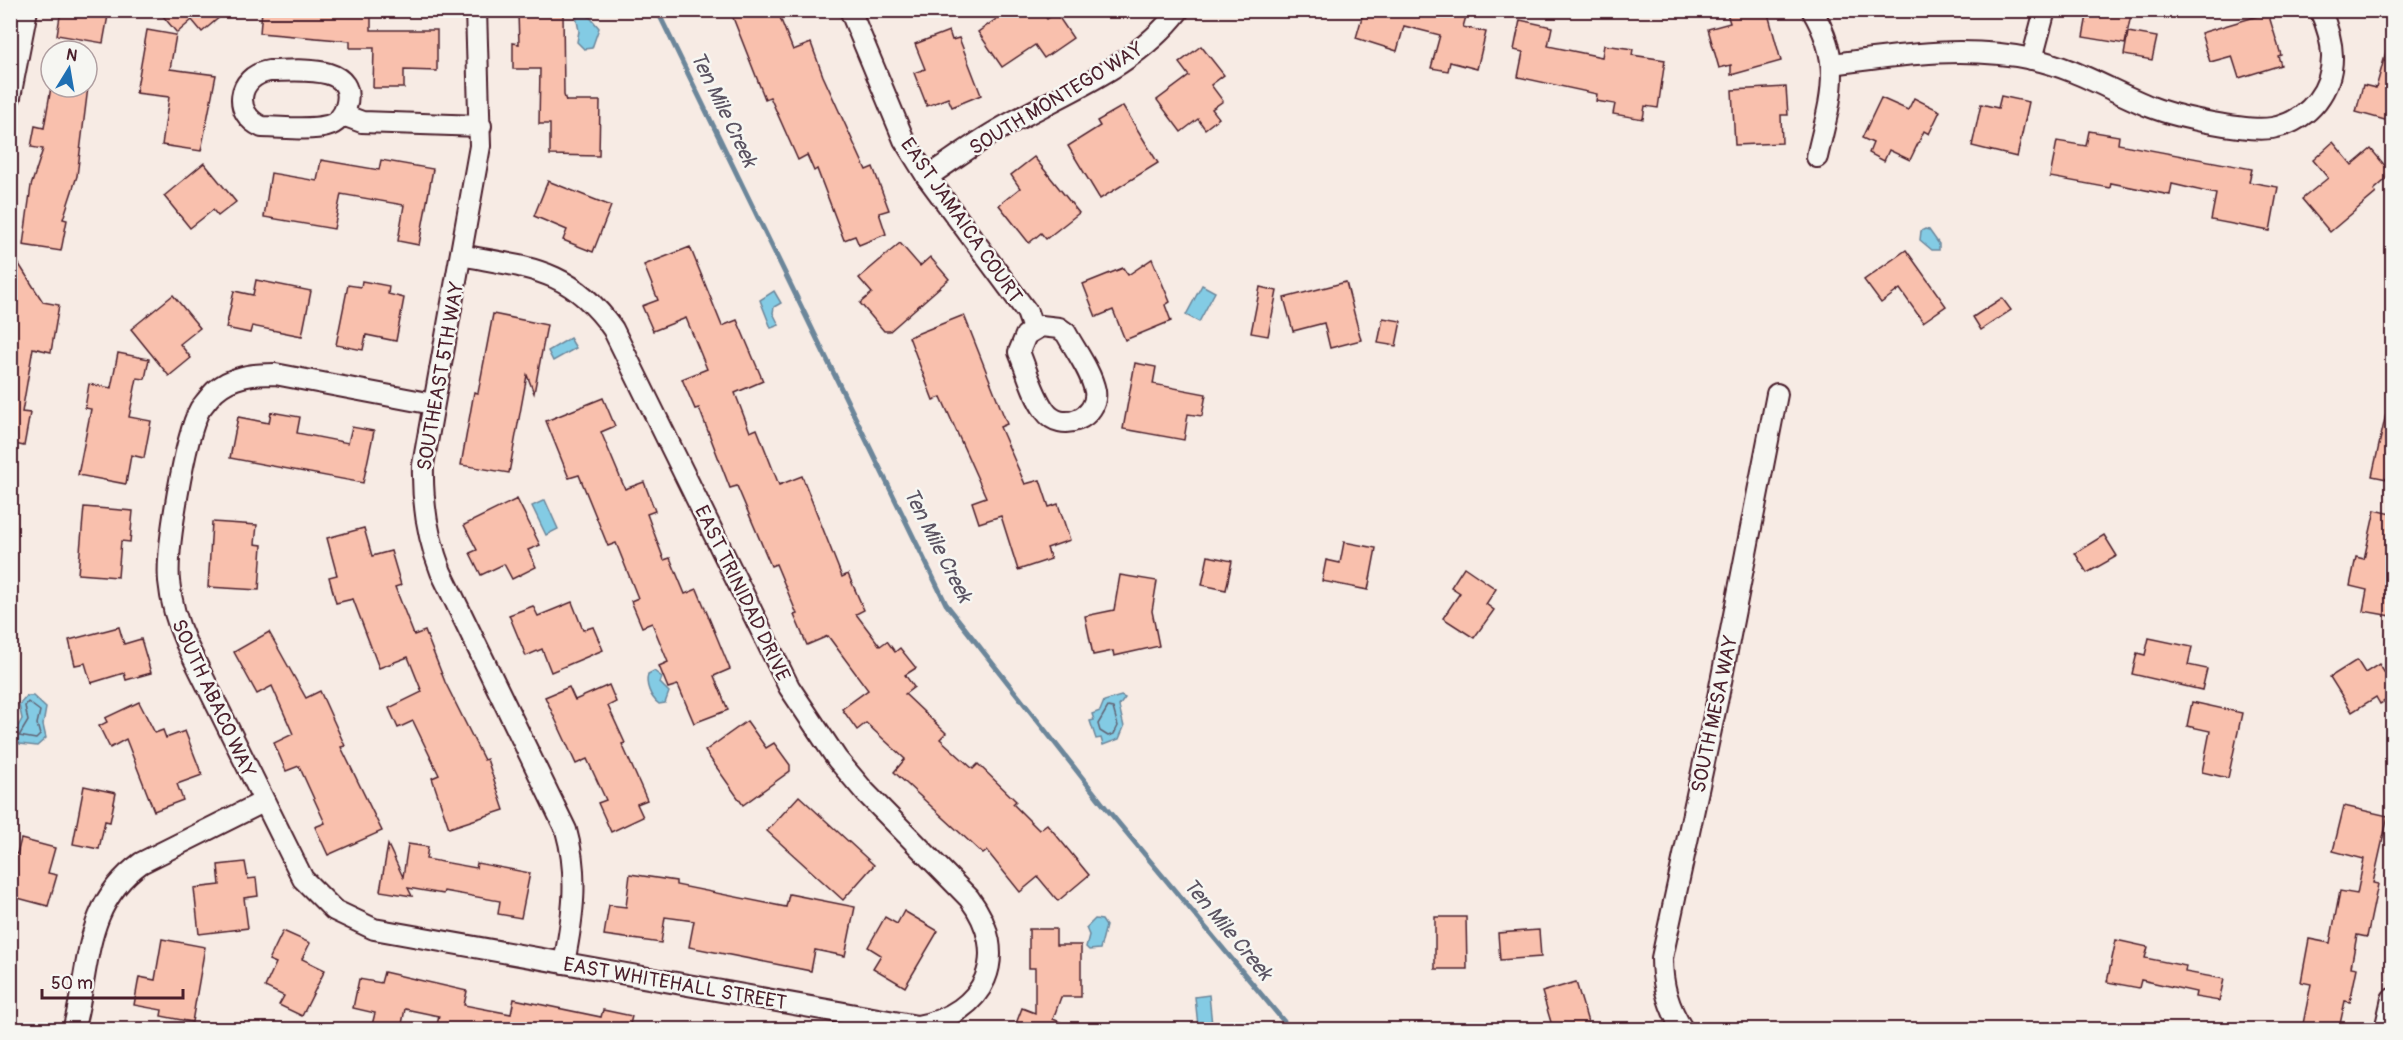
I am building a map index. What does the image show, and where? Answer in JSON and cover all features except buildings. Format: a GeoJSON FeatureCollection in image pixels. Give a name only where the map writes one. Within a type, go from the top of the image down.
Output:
{"type":"FeatureCollection","features":[{"type":"Feature","properties":{"kind":"street"},"geometry":{"type":"LineString","coordinates":[[10,97],[27,10]]}},
{"type":"Feature","properties":{"kind":"street","name":"SOUTHEAST 5TH WAY"},"geometry":{"type":"LineString","coordinates":[[476,10],[480,146],[433,404],[423,465],[422,487],[427,531],[441,572],[566,830],[572,851],[575,894],[564,963]]}},
{"type":"Feature","properties":{"kind":"street","name":"EAST JAMAICA COURT"},"geometry":{"type":"LineString","coordinates":[[850,10],[894,120],[927,177],[1027,312],[1033,329]]}},
{"type":"Feature","properties":{"kind":"street","name":"SOUTH MONTEGO WAY"},"geometry":{"type":"LineString","coordinates":[[927,177],[998,130],[1126,61],[1160,33],[1179,10]]}},
{"type":"Feature","properties":{"kind":"street"},"geometry":{"type":"LineString","coordinates":[[1812,10],[1827,41],[1833,64],[1833,85],[1817,157]]}},
{"type":"Feature","properties":{"kind":"street"},"geometry":{"type":"LineString","coordinates":[[2032,59],[2045,10]]}},
{"type":"Feature","properties":{"kind":"street"},"geometry":{"type":"LineString","coordinates":[[1833,64],[1907,53],[1956,51],[2032,59],[2062,67],[2172,114],[2250,128],[2271,128],[2293,122],[2311,109],[2321,95],[2332,71],[2333,49],[2320,10]]}},
{"type":"Feature","properties":{"kind":"street"},"geometry":{"type":"LineString","coordinates":[[262,72],[326,72],[333,75],[345,87],[347,97],[343,115],[333,124],[321,127],[262,127],[251,122],[243,111],[242,92],[250,78],[262,72]]}},
{"type":"Feature","properties":{"kind":"street"},"geometry":{"type":"LineString","coordinates":[[343,115],[362,122],[481,126]]}},
{"type":"Feature","properties":{"kind":"street","name":"EAST TRINIDAD DRIVE"},"geometry":{"type":"LineString","coordinates":[[461,255],[547,273],[584,295],[600,311],[613,329],[789,687],[812,724],[865,792],[969,898],[982,915],[990,936],[991,957],[986,979]]}},
{"type":"Feature","properties":{"kind":"street"},"geometry":{"type":"LineString","coordinates":[[1050,326],[1066,333],[1092,382],[1095,390],[1092,407],[1079,420],[1060,422],[1045,412],[1019,352],[1021,343],[1033,329],[1050,326]]}},
{"type":"Feature","properties":{"kind":"street","name":"SOUTH ABACO WAY"},"geometry":{"type":"LineString","coordinates":[[348,918],[318,896],[303,879],[186,643],[171,602],[169,569],[171,536],[192,430],[201,409],[214,392],[233,380],[254,374],[275,374],[433,404]]}},
{"type":"Feature","properties":{"kind":"street","name":"SOUTH MESA WAY"},"geometry":{"type":"LineString","coordinates":[[1683,1029],[1667,1002],[1662,976],[1662,958],[1718,697],[1777,394]]}},
{"type":"Feature","properties":{"kind":"street"},"geometry":{"type":"LineString","coordinates":[[73,1029],[93,931],[110,892],[126,874],[141,863],[264,802]]}},
{"type":"Feature","properties":{"kind":"street","name":"EAST WHITEHALL STREET"},"geometry":{"type":"LineString","coordinates":[[348,918],[374,929],[917,1026],[939,1022],[959,1013],[974,998],[986,979]]}},
{"type":"Feature","properties":{"kind":"street"},"geometry":{"type":"LineString","coordinates":[[2385,1029],[2392,999]]}},
{"type":"Feature","properties":{"kind":"water"},"geometry":{"type":"Polygon","coordinates":[[[578,14],[588,15],[599,28],[592,48],[584,49],[577,42],[579,31],[576,16],[578,14]]]}},
{"type":"Feature","properties":{"kind":"water"},"geometry":{"type":"Polygon","coordinates":[[[1929,230],[1939,244],[1939,250],[1932,250],[1920,240],[1921,231],[1929,230]]]}},
{"type":"Feature","properties":{"kind":"water"},"geometry":{"type":"Polygon","coordinates":[[[1202,285],[1215,292],[1199,322],[1186,315],[1202,285]]]}},
{"type":"Feature","properties":{"kind":"water"},"geometry":{"type":"Polygon","coordinates":[[[774,291],[781,303],[774,307],[773,313],[779,325],[771,328],[760,300],[774,291]]]}},
{"type":"Feature","properties":{"kind":"water"},"geometry":{"type":"Polygon","coordinates":[[[570,338],[576,348],[553,361],[548,351],[570,338]]]}},
{"type":"Feature","properties":{"kind":"water"},"geometry":{"type":"Polygon","coordinates":[[[545,500],[558,529],[546,535],[532,506],[545,500]]]}},
{"type":"Feature","properties":{"kind":"water"},"geometry":{"type":"Polygon","coordinates":[[[654,671],[662,677],[660,683],[669,692],[665,703],[659,704],[649,690],[648,674],[654,671]]]}},
{"type":"Feature","properties":{"kind":"water"},"geometry":{"type":"Polygon","coordinates":[[[27,696],[33,696],[46,708],[43,725],[46,738],[37,746],[20,744],[12,737],[22,719],[19,705],[27,696]]]}},
{"type":"Feature","properties":{"kind":"water"},"geometry":{"type":"Polygon","coordinates":[[[1121,696],[1125,698],[1119,706],[1124,727],[1119,739],[1103,745],[1101,738],[1096,739],[1090,721],[1094,720],[1092,714],[1100,711],[1104,701],[1121,696]]]}},
{"type":"Feature","properties":{"kind":"water"},"geometry":{"type":"Polygon","coordinates":[[[1095,919],[1102,920],[1106,926],[1100,949],[1089,950],[1086,947],[1089,935],[1086,928],[1095,919]]]}},
{"type":"Feature","properties":{"kind":"water"},"geometry":{"type":"Polygon","coordinates":[[[1209,995],[1212,1025],[1198,1026],[1195,997],[1209,995]]]}},
{"type":"Feature","properties":{"kind":"waterway","name":"Ten Mile Creek"},"geometry":{"type":"LineString","coordinates":[[657,10],[946,604],[1106,808],[1291,1030]]}}]}
